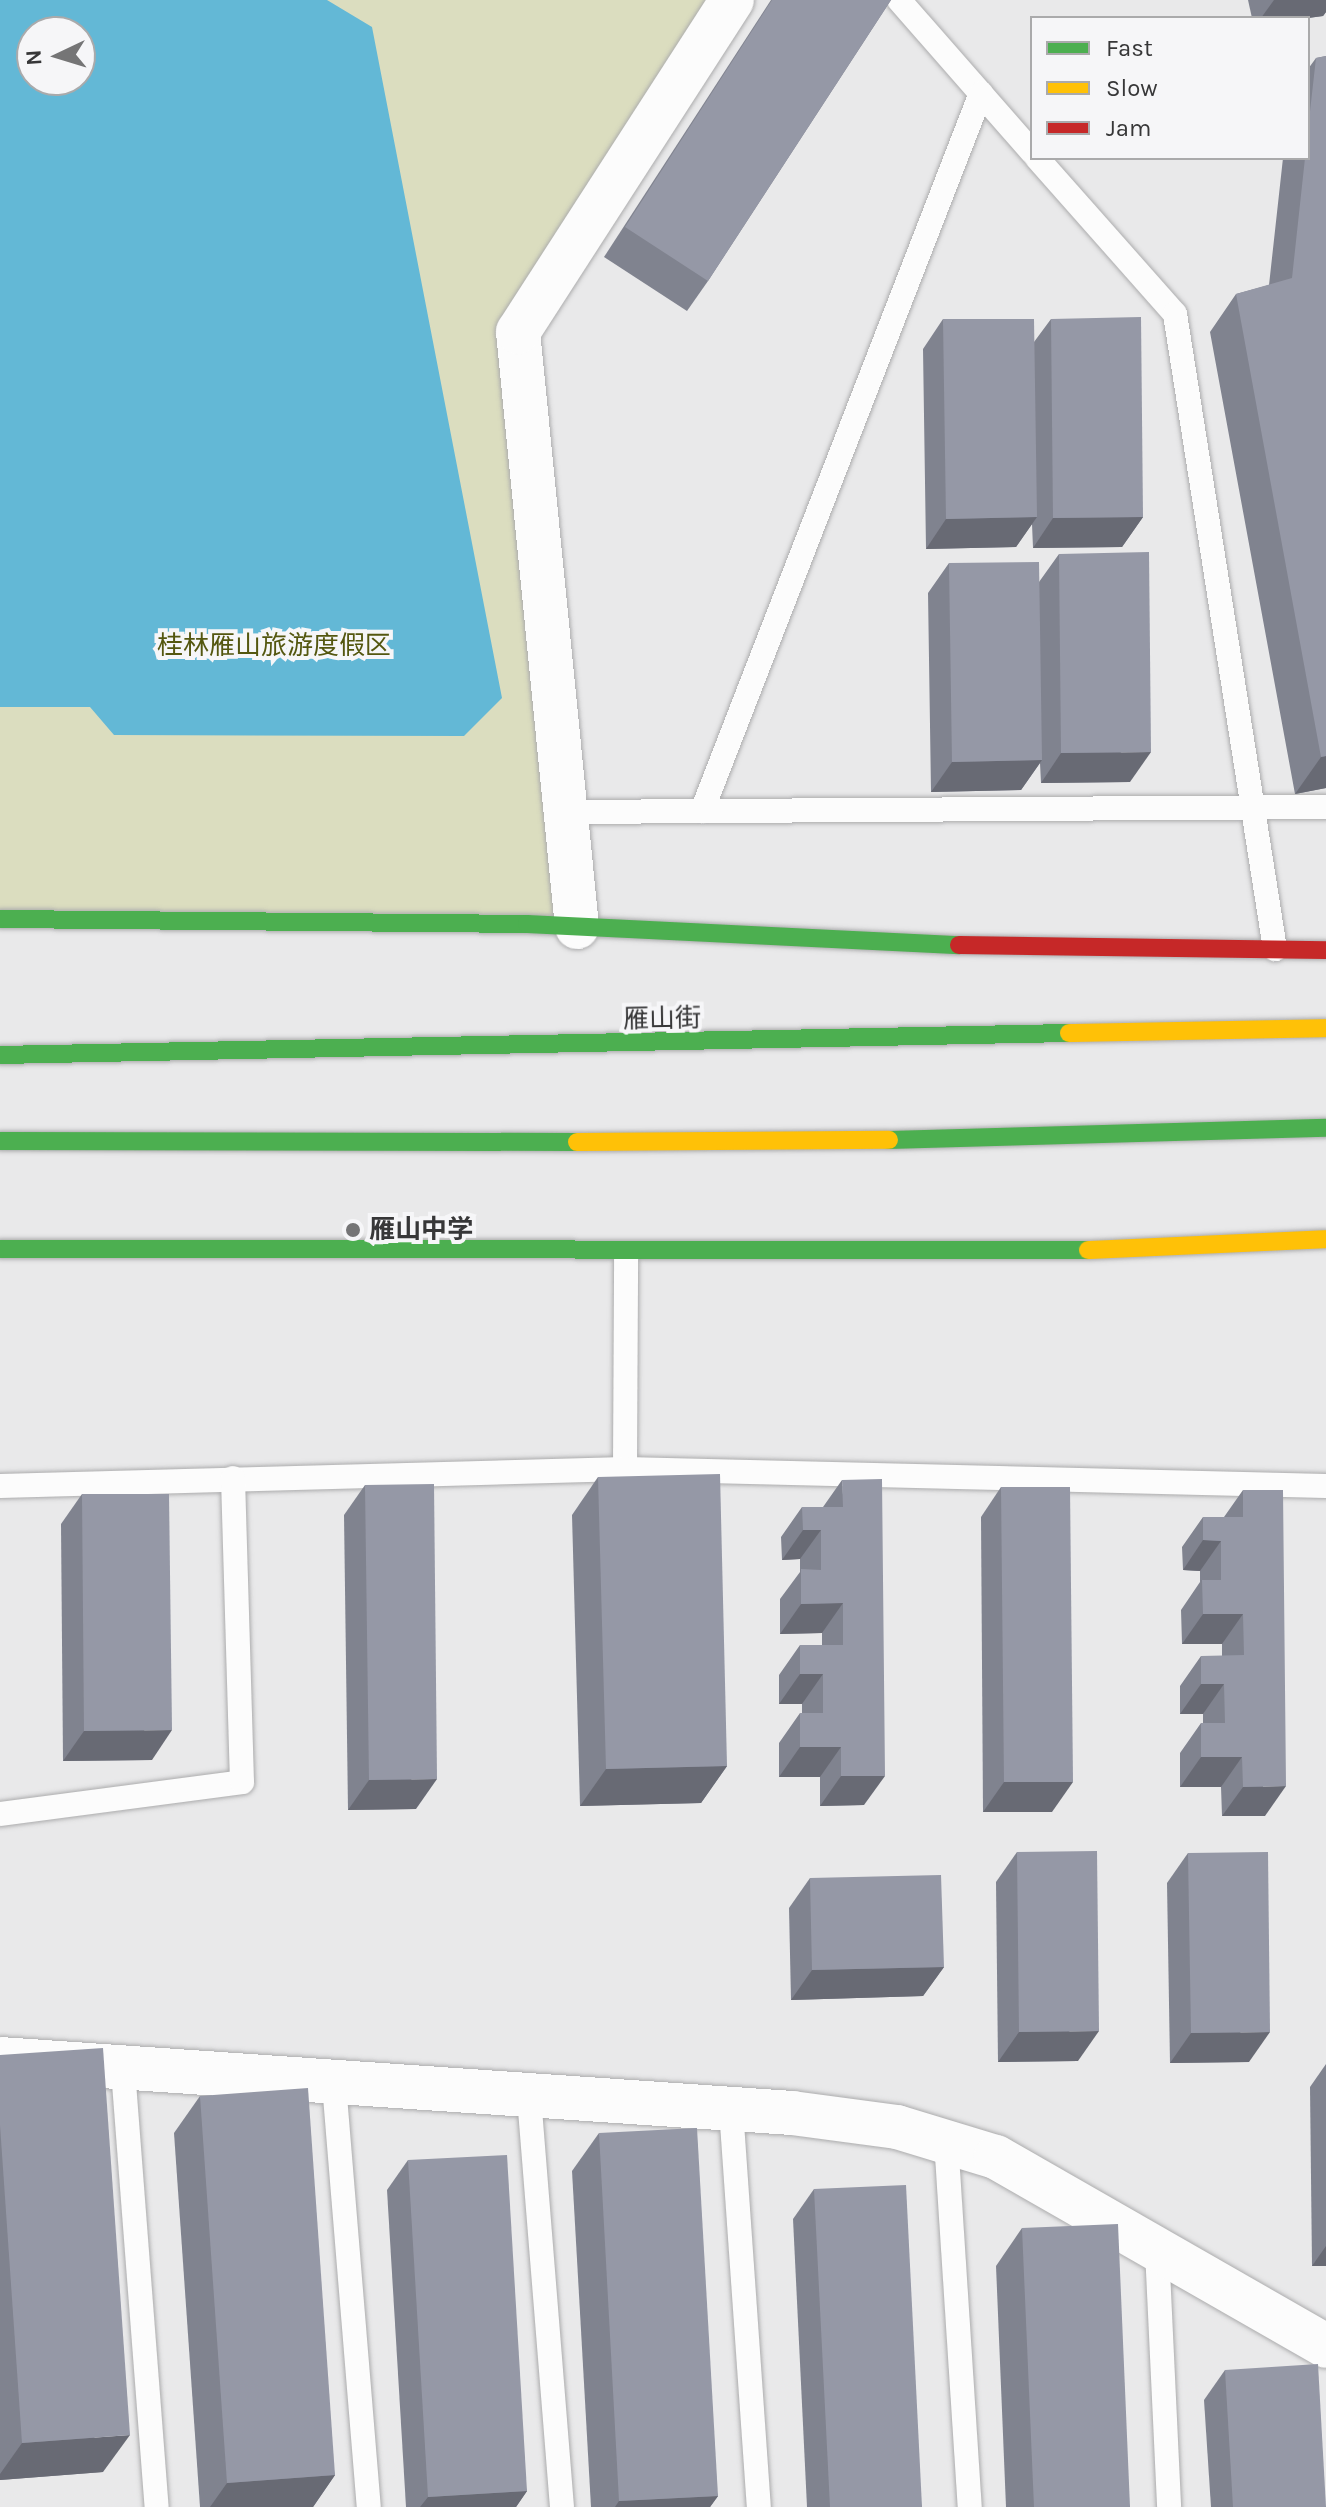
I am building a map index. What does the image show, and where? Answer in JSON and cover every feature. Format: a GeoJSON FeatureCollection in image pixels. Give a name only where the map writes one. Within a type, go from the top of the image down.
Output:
{"type":"FeatureCollection","features":[{"type":"Feature","properties":{"kind":"main road"},"geometry":{"type":"LineString","coordinates":[[0,919],[577,927],[935,945],[1326,950]]}},
{"type":"Feature","properties":{"kind":"main road","name":"雁山街"},"geometry":{"type":"LineString","coordinates":[[0,1055],[1326,1028]]}},
{"type":"Feature","properties":{"kind":"main road"},"geometry":{"type":"LineString","coordinates":[[0,1141],[826,1142],[1326,1128]]}},
{"type":"Feature","properties":{"kind":"main road"},"geometry":{"type":"LineString","coordinates":[[0,1249],[626,1254],[1014,1253],[1326,1239]]}},
{"type":"Feature","properties":{"kind":"street"},"geometry":{"type":"LineString","coordinates":[[577,927],[518,332],[732,0]]}},
{"type":"Feature","properties":{"kind":"street"},"geometry":{"type":"LineString","coordinates":[[0,2059],[123,2070],[731,2109],[882,2125],[946,2140],[996,2157],[1326,2346]]}},
{"type":"Feature","properties":{"kind":"lane"},"geometry":{"type":"LineString","coordinates":[[899,0],[1030,150]]}},
{"type":"Feature","properties":{"kind":"lane"},"geometry":{"type":"LineString","coordinates":[[702,811],[981,93]]}},
{"type":"Feature","properties":{"kind":"lane"},"geometry":{"type":"LineString","coordinates":[[1039,160],[1175,314],[1275,949]]}},
{"type":"Feature","properties":{"kind":"lane"},"geometry":{"type":"LineString","coordinates":[[566,812],[1326,807]]}},
{"type":"Feature","properties":{"kind":"lane"},"geometry":{"type":"LineString","coordinates":[[625,1469],[626,1254]]}},
{"type":"Feature","properties":{"kind":"lane"},"geometry":{"type":"LineString","coordinates":[[0,1486],[625,1469],[1326,1486]]}},
{"type":"Feature","properties":{"kind":"lane"},"geometry":{"type":"LineString","coordinates":[[0,1814],[242,1782],[233,1478]]}},
{"type":"Feature","properties":{"kind":"lane"},"geometry":{"type":"LineString","coordinates":[[123,2070],[157,2507]]}},
{"type":"Feature","properties":{"kind":"lane"},"geometry":{"type":"LineString","coordinates":[[334,2084],[369,2507]]}},
{"type":"Feature","properties":{"kind":"lane"},"geometry":{"type":"LineString","coordinates":[[529,2097],[562,2507]]}},
{"type":"Feature","properties":{"kind":"lane"},"geometry":{"type":"LineString","coordinates":[[731,2109],[759,2507]]}},
{"type":"Feature","properties":{"kind":"lane"},"geometry":{"type":"LineString","coordinates":[[946,2140],[970,2507]]}},
{"type":"Feature","properties":{"kind":"lane"},"geometry":{"type":"LineString","coordinates":[[1157,2250],[1169,2507]]}},
{"type":"Feature","properties":{"kind":"green space","name":"桂林雁山旅游度假区"},"geometry":{"type":"Polygon","coordinates":[[[0,0],[732,0],[518,332],[577,927],[0,919],[0,0]]]}},
{"type":"Feature","properties":{"kind":"water"},"geometry":{"type":"Polygon","coordinates":[[[0,0],[327,0],[372,27],[502,698],[464,736],[114,735],[90,707],[0,707],[0,0]]]}},
{"type":"Feature","properties":{"kind":"building"},"geometry":{"type":"Polygon","coordinates":[[[772,0],[891,0],[708,281],[625,227],[772,0]]]}},
{"type":"Feature","properties":{"kind":"building"},"geometry":{"type":"Polygon","coordinates":[[[1326,56],[1326,756],[1321,757],[1236,294],[1292,278],[1305,160],[1310,160],[1310,111],[1316,58],[1326,56]]]}},
{"type":"Feature","properties":{"kind":"building"},"geometry":{"type":"Polygon","coordinates":[[[1141,317],[1143,517],[1053,518],[1051,319],[1141,317]]]}},
{"type":"Feature","properties":{"kind":"building"},"geometry":{"type":"Polygon","coordinates":[[[943,319],[1034,319],[1037,517],[946,519],[943,319]]]}},
{"type":"Feature","properties":{"kind":"building"},"geometry":{"type":"Polygon","coordinates":[[[1149,552],[1151,752],[1061,753],[1059,554],[1149,552]]]}},
{"type":"Feature","properties":{"kind":"building"},"geometry":{"type":"Polygon","coordinates":[[[1039,562],[1042,760],[952,762],[949,563],[1039,562]]]}},
{"type":"Feature","properties":{"kind":"building"},"geometry":{"type":"Polygon","coordinates":[[[720,1474],[727,1766],[606,1769],[598,1477],[720,1474]]]}},
{"type":"Feature","properties":{"kind":"building"},"geometry":{"type":"Polygon","coordinates":[[[882,1479],[885,1776],[841,1776],[841,1747],[800,1747],[800,1713],[823,1713],[823,1674],[800,1674],[800,1645],[843,1645],[843,1603],[801,1604],[801,1569],[821,1570],[821,1530],[803,1530],[802,1507],[843,1507],[842,1480],[882,1479]]]}},
{"type":"Feature","properties":{"kind":"building"},"geometry":{"type":"Polygon","coordinates":[[[434,1484],[437,1779],[369,1780],[365,1485],[434,1484]]]}},
{"type":"Feature","properties":{"kind":"building"},"geometry":{"type":"Polygon","coordinates":[[[1001,1487],[1070,1487],[1073,1782],[1004,1782],[1001,1487]]]}},
{"type":"Feature","properties":{"kind":"building"},"geometry":{"type":"Polygon","coordinates":[[[1243,1490],[1283,1490],[1286,1786],[1243,1787],[1242,1757],[1201,1757],[1201,1723],[1225,1723],[1224,1684],[1201,1684],[1201,1656],[1244,1655],[1243,1614],[1203,1614],[1202,1580],[1221,1580],[1221,1541],[1203,1540],[1203,1517],[1243,1517],[1243,1490]]]}},
{"type":"Feature","properties":{"kind":"building"},"geometry":{"type":"Polygon","coordinates":[[[82,1494],[169,1494],[172,1730],[84,1731],[82,1494]]]}},
{"type":"Feature","properties":{"kind":"building"},"geometry":{"type":"Polygon","coordinates":[[[1097,1851],[1099,2031],[1019,2032],[1017,1852],[1097,1851]]]}},
{"type":"Feature","properties":{"kind":"building"},"geometry":{"type":"Polygon","coordinates":[[[1268,1852],[1270,2032],[1191,2033],[1188,1853],[1268,1852]]]}},
{"type":"Feature","properties":{"kind":"building"},"geometry":{"type":"Polygon","coordinates":[[[941,1875],[944,1967],[812,1970],[810,1878],[941,1875]]]}},
{"type":"Feature","properties":{"kind":"building"},"geometry":{"type":"Polygon","coordinates":[[[103,2048],[130,2435],[22,2443],[0,2125],[0,2055],[103,2048]]]}},
{"type":"Feature","properties":{"kind":"building"},"geometry":{"type":"Polygon","coordinates":[[[308,2088],[335,2475],[227,2483],[200,2096],[308,2088]]]}},
{"type":"Feature","properties":{"kind":"building"},"geometry":{"type":"Polygon","coordinates":[[[697,2128],[718,2496],[619,2501],[599,2133],[697,2128]]]}},
{"type":"Feature","properties":{"kind":"building"},"geometry":{"type":"Polygon","coordinates":[[[507,2155],[527,2491],[428,2497],[408,2160],[507,2155]]]}},
{"type":"Feature","properties":{"kind":"building"},"geometry":{"type":"Polygon","coordinates":[[[906,2185],[922,2507],[830,2507],[814,2189],[906,2185]]]}},
{"type":"Feature","properties":{"kind":"building"},"geometry":{"type":"Polygon","coordinates":[[[1118,2224],[1130,2507],[1034,2507],[1022,2228],[1118,2224]]]}},
{"type":"Feature","properties":{"kind":"building"},"geometry":{"type":"Polygon","coordinates":[[[1318,2364],[1326,2507],[1233,2507],[1225,2370],[1318,2364]]]}},
{"type":"Feature","properties":{"kind":"traffic: fast"},"geometry":{"type":"LineString","coordinates":[[0,919],[527,924],[959,945]]}},
{"type":"Feature","properties":{"kind":"traffic: fast"},"geometry":{"type":"LineString","coordinates":[[0,1055],[1069,1033]]}},
{"type":"Feature","properties":{"kind":"traffic: fast"},"geometry":{"type":"LineString","coordinates":[[889,1140],[1326,1128]]}},
{"type":"Feature","properties":{"kind":"traffic: fast"},"geometry":{"type":"LineString","coordinates":[[0,1141],[577,1142]]}},
{"type":"Feature","properties":{"kind":"traffic: fast"},"geometry":{"type":"LineString","coordinates":[[0,1249],[1088,1250]]}},
{"type":"Feature","properties":{"kind":"traffic: slow"},"geometry":{"type":"LineString","coordinates":[[1069,1033],[1326,1028]]}},
{"type":"Feature","properties":{"kind":"traffic: slow"},"geometry":{"type":"LineString","coordinates":[[577,1142],[889,1140]]}},
{"type":"Feature","properties":{"kind":"traffic: slow"},"geometry":{"type":"LineString","coordinates":[[1088,1250],[1326,1239]]}},
{"type":"Feature","properties":{"kind":"traffic: jam"},"geometry":{"type":"LineString","coordinates":[[959,945],[1326,950]]}},
{"type":"Feature","properties":{"kind":"place","name":"雁山中学"},"geometry":{"type":"Point","coordinates":[353,1230]}}]}
